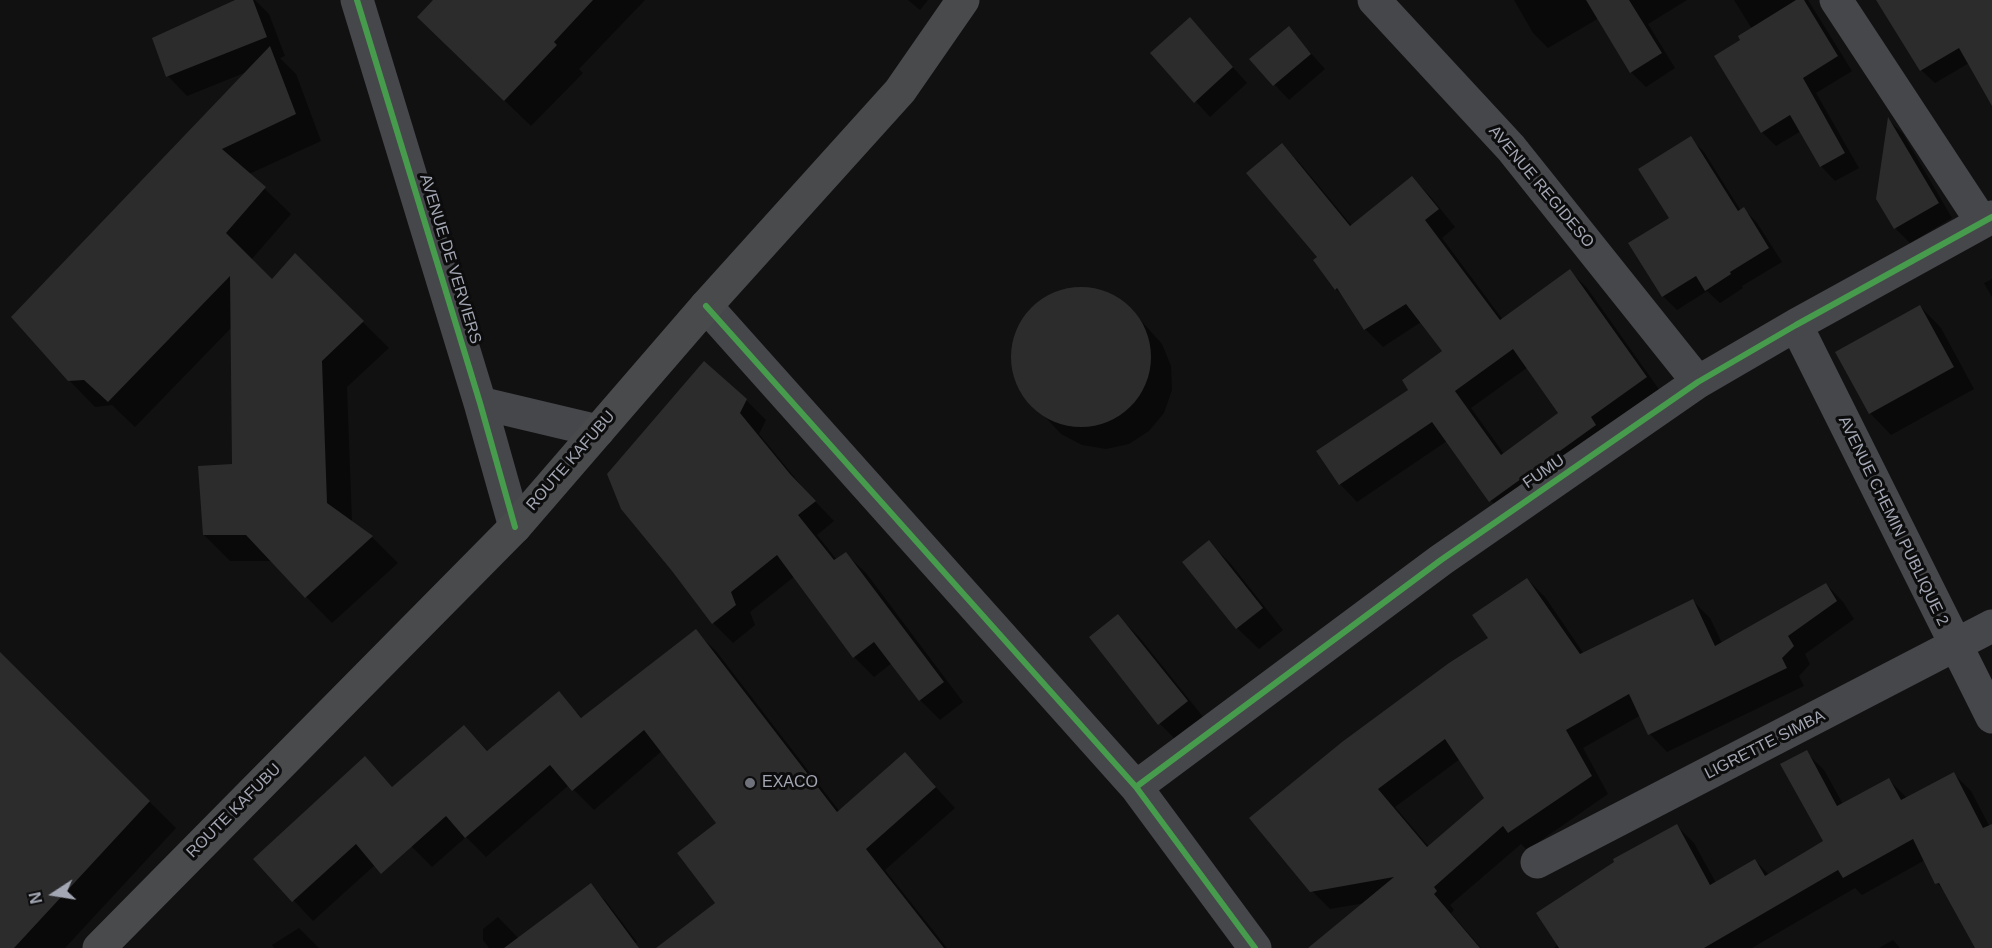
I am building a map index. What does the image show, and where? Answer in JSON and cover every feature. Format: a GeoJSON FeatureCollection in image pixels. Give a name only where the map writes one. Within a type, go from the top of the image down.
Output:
{"type":"FeatureCollection","features":[{"type":"Feature","properties":{"kind":"main road","name":"ROUTE KAFUBU"},"geometry":{"type":"LineString","coordinates":[[99,948],[515,527],[706,306],[900,91],[963,0]]}},
{"type":"Feature","properties":{"kind":"street","name":"AVENUE DE VERVIERS"},"geometry":{"type":"LineString","coordinates":[[357,0],[480,403],[515,527]]}},
{"type":"Feature","properties":{"kind":"street","name":"AVENUE REGIDESO"},"geometry":{"type":"LineString","coordinates":[[1374,0],[1511,148],[1698,382]]}},
{"type":"Feature","properties":{"kind":"street"},"geometry":{"type":"LineString","coordinates":[[1836,0],[1987,219]]}},
{"type":"Feature","properties":{"kind":"street","name":"FUMU"},"geometry":{"type":"LineString","coordinates":[[1136,787],[1441,560],[1698,382],[1987,219]]}},
{"type":"Feature","properties":{"kind":"street"},"geometry":{"type":"LineString","coordinates":[[706,306],[1136,787],[1255,948]]}},
{"type":"Feature","properties":{"kind":"street","name":"AVENUE CHEMIN PUBLIQUE 2"},"geometry":{"type":"LineString","coordinates":[[1796,325],[1992,717]]}},
{"type":"Feature","properties":{"kind":"street"},"geometry":{"type":"LineString","coordinates":[[480,403],[598,431]]}},
{"type":"Feature","properties":{"kind":"street","name":"LIGRETTE SIMBA"},"geometry":{"type":"LineString","coordinates":[[1537,862],[1992,626]]}},
{"type":"Feature","properties":{"kind":"building"},"geometry":{"type":"Polygon","coordinates":[[[235,0],[253,0],[267,37],[166,77],[152,38],[235,0]]]}},
{"type":"Feature","properties":{"kind":"building"},"geometry":{"type":"Polygon","coordinates":[[[433,0],[593,0],[554,42],[557,45],[504,101],[417,17],[433,0]]]}},
{"type":"Feature","properties":{"kind":"building"},"geometry":{"type":"Polygon","coordinates":[[[1586,0],[1629,0],[1662,53],[1630,73],[1586,0]]]}},
{"type":"Feature","properties":{"kind":"building"},"geometry":{"type":"Polygon","coordinates":[[[1796,0],[1804,0],[1838,56],[1803,78],[1845,153],[1820,167],[1790,115],[1761,133],[1714,56],[1740,40],[1738,36],[1796,0]]]}},
{"type":"Feature","properties":{"kind":"building"},"geometry":{"type":"Polygon","coordinates":[[[1876,0],[1992,0],[1992,106],[1959,48],[1920,71],[1876,0]]]}},
{"type":"Feature","properties":{"kind":"building"},"geometry":{"type":"Polygon","coordinates":[[[1190,17],[1233,67],[1194,103],[1150,53],[1190,17]]]}},
{"type":"Feature","properties":{"kind":"building"},"geometry":{"type":"Polygon","coordinates":[[[1289,26],[1311,54],[1273,86],[1249,59],[1289,26]]]}},
{"type":"Feature","properties":{"kind":"building"},"geometry":{"type":"Polygon","coordinates":[[[270,46],[296,114],[222,149],[266,187],[226,233],[272,279],[295,253],[364,321],[322,361],[327,503],[373,536],[305,598],[246,535],[203,535],[198,466],[232,464],[230,276],[108,402],[84,380],[68,381],[11,317],[270,46]]]}},
{"type":"Feature","properties":{"kind":"building"},"geometry":{"type":"Polygon","coordinates":[[[1888,117],[1939,203],[1894,229],[1876,199],[1888,117]]]}},
{"type":"Feature","properties":{"kind":"building"},"geometry":{"type":"Polygon","coordinates":[[[1691,136],[1738,211],[1744,207],[1769,248],[1730,272],[1731,274],[1705,291],[1696,276],[1662,297],[1628,243],[1669,218],[1638,169],[1691,136]]]}},
{"type":"Feature","properties":{"kind":"building"},"geometry":{"type":"Polygon","coordinates":[[[1282,143],[1350,226],[1412,176],[1439,209],[1425,220],[1500,320],[1570,269],[1647,377],[1591,417],[1596,425],[1489,502],[1432,422],[1339,485],[1316,451],[1408,390],[1402,380],[1442,351],[1406,304],[1364,330],[1337,288],[1335,290],[1313,260],[1317,257],[1246,173],[1282,143]],[[1513,349],[1455,391],[1501,455],[1558,413],[1513,349]]]}},
{"type":"Feature","properties":{"kind":"building"},"geometry":{"type":"Polygon","coordinates":[[[1081,287],[1108,293],[1120,299],[1130,308],[1139,318],[1145,330],[1151,357],[1145,384],[1139,396],[1130,406],[1120,415],[1108,421],[1081,427],[1054,421],[1042,415],[1032,406],[1023,396],[1017,384],[1011,357],[1017,330],[1023,318],[1032,308],[1042,299],[1054,293],[1081,287]]]}},
{"type":"Feature","properties":{"kind":"building"},"geometry":{"type":"Polygon","coordinates":[[[1920,305],[1954,367],[1869,414],[1835,352],[1920,305]]]}},
{"type":"Feature","properties":{"kind":"building"},"geometry":{"type":"Polygon","coordinates":[[[704,361],[747,399],[740,413],[790,474],[816,501],[798,515],[834,560],[846,552],[944,682],[919,701],[874,642],[853,658],[777,555],[731,592],[736,605],[712,624],[621,509],[607,474],[704,361]]]}},
{"type":"Feature","properties":{"kind":"building"},"geometry":{"type":"Polygon","coordinates":[[[1209,540],[1263,608],[1236,629],[1182,562],[1209,540]]]}},
{"type":"Feature","properties":{"kind":"building"},"geometry":{"type":"Polygon","coordinates":[[[1527,578],[1580,654],[1693,599],[1715,646],[1826,583],[1837,601],[1788,636],[1794,646],[1782,658],[1787,668],[1648,735],[1629,694],[1566,730],[1592,776],[1508,833],[1503,826],[1434,887],[1437,891],[1434,894],[1480,948],[1308,948],[1394,877],[1310,892],[1249,818],[1342,742],[1449,663],[1488,638],[1472,615],[1527,578]],[[1445,739],[1378,789],[1427,847],[1484,798],[1445,739]]]}},
{"type":"Feature","properties":{"kind":"building"},"geometry":{"type":"Polygon","coordinates":[[[1118,614],[1188,701],[1158,725],[1089,637],[1118,614]]]}},
{"type":"Feature","properties":{"kind":"building"},"geometry":{"type":"Polygon","coordinates":[[[696,629],[837,812],[905,752],[936,787],[866,849],[944,948],[656,948],[715,903],[677,853],[716,823],[644,730],[572,791],[550,765],[465,838],[446,816],[381,874],[356,844],[292,902],[253,859],[365,756],[392,787],[464,725],[487,751],[559,691],[581,718],[696,629]]]}},
{"type":"Feature","properties":{"kind":"building"},"geometry":{"type":"Polygon","coordinates":[[[0,652],[150,801],[14,948],[0,948],[0,652]]]}},
{"type":"Feature","properties":{"kind":"building"},"geometry":{"type":"Polygon","coordinates":[[[1807,750],[1837,806],[1889,778],[1901,800],[1954,772],[1983,828],[1992,824],[1992,948],[1975,948],[1939,883],[1935,884],[1913,839],[1843,878],[1838,870],[1704,948],[1559,948],[1536,913],[1614,862],[1613,859],[1677,824],[1710,885],[1755,859],[1765,876],[1823,841],[1780,764],[1807,750]]]}},
{"type":"Feature","properties":{"kind":"building"},"geometry":{"type":"Polygon","coordinates":[[[591,883],[639,948],[504,948],[591,883]]]}},
{"type":"Feature","properties":{"kind":"cycle path"},"geometry":{"type":"LineString","coordinates":[[357,0],[480,403],[515,527]]}},
{"type":"Feature","properties":{"kind":"cycle path"},"geometry":{"type":"LineString","coordinates":[[1136,787],[1441,560],[1698,382],[1992,217]]}},
{"type":"Feature","properties":{"kind":"cycle path"},"geometry":{"type":"LineString","coordinates":[[706,306],[1136,787],[1255,948]]}},
{"type":"Feature","properties":{"kind":"place","name":"EXACO"},"geometry":{"type":"Point","coordinates":[750,783]}}]}
